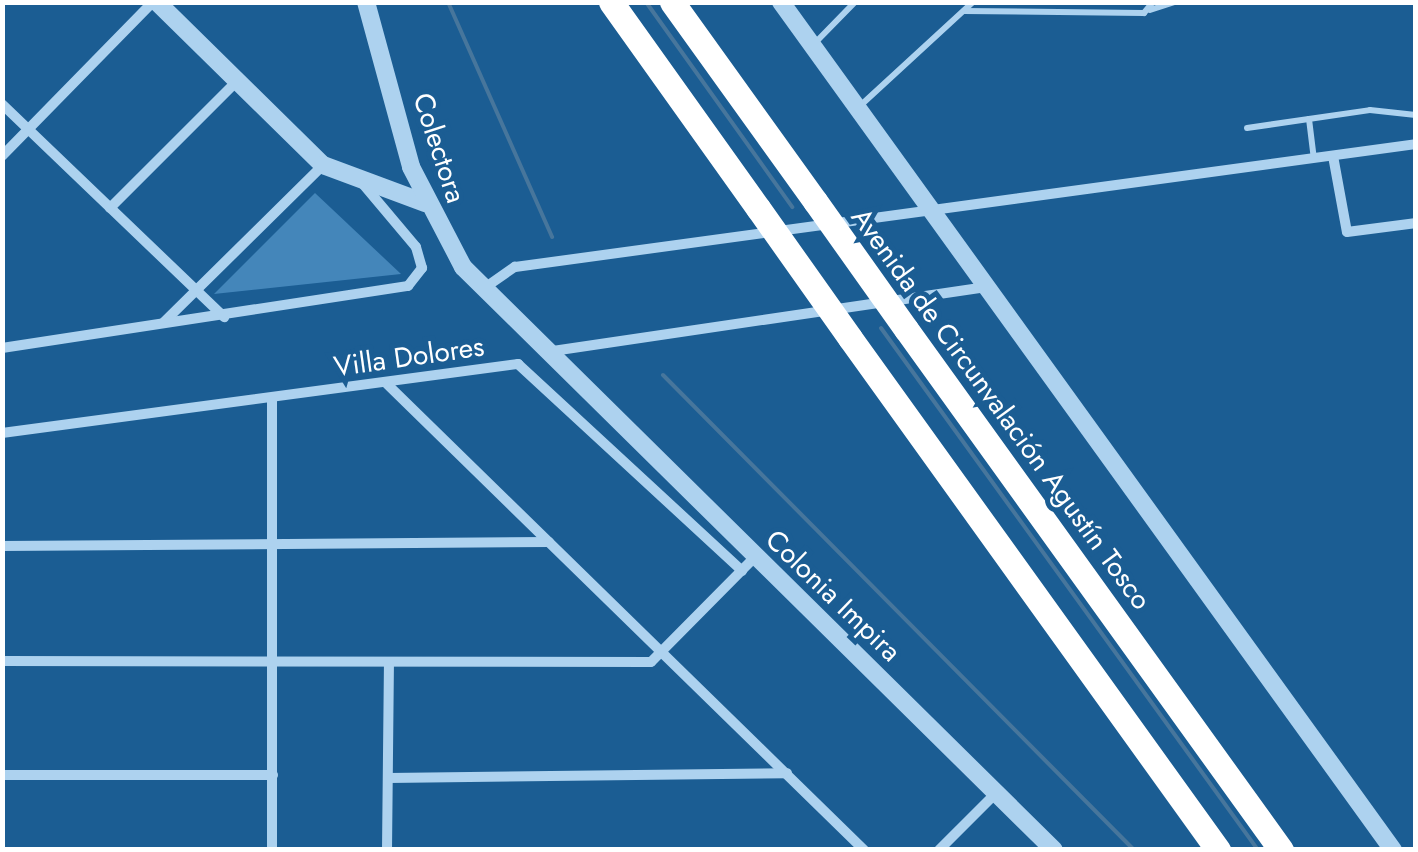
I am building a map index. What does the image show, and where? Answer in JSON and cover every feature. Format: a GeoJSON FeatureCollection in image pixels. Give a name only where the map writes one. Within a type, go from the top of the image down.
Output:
{"type":"FeatureCollection","features":[{"type":"Feature","properties":{"kind":"highway"},"geometry":{"type":"LineString","coordinates":[[611,2],[1218,850]]}},
{"type":"Feature","properties":{"kind":"highway","name":"Avenida de Circunvalación Agustín Tosco"},"geometry":{"type":"LineString","coordinates":[[672,2],[1281,850]]}},
{"type":"Feature","properties":{"kind":"street"},"geometry":{"type":"LineString","coordinates":[[2,156],[155,2],[322,166],[362,184],[425,203]]}},
{"type":"Feature","properties":{"kind":"street","name":"Colectora"},"geometry":{"type":"LineString","coordinates":[[366,2],[425,203],[482,290],[574,380]]}},
{"type":"Feature","properties":{"kind":"street"},"geometry":{"type":"LineString","coordinates":[[781,2],[981,288],[1393,850]]}},
{"type":"Feature","properties":{"kind":"street"},"geometry":{"type":"LineString","coordinates":[[110,208],[236,81]]}},
{"type":"Feature","properties":{"kind":"street"},"geometry":{"type":"LineString","coordinates":[[2,104],[224,317]]}},
{"type":"Feature","properties":{"kind":"street"},"geometry":{"type":"LineString","coordinates":[[482,290],[514,267],[1416,144]]}},
{"type":"Feature","properties":{"kind":"street"},"geometry":{"type":"LineString","coordinates":[[1333,156],[1347,232],[1416,223]]}},
{"type":"Feature","properties":{"kind":"street"},"geometry":{"type":"LineString","coordinates":[[164,322],[322,166]]}},
{"type":"Feature","properties":{"kind":"street"},"geometry":{"type":"LineString","coordinates":[[2,348],[164,322],[224,317],[415,282],[422,268],[416,247],[362,184]]}},
{"type":"Feature","properties":{"kind":"street"},"geometry":{"type":"LineString","coordinates":[[545,353],[981,288]]}},
{"type":"Feature","properties":{"kind":"street","name":"Villa Dolores"},"geometry":{"type":"LineString","coordinates":[[2,433],[530,366],[748,565]]}},
{"type":"Feature","properties":{"kind":"street","name":"Colonia Impira"},"geometry":{"type":"LineString","coordinates":[[574,380],[748,565],[1054,850]]}},
{"type":"Feature","properties":{"kind":"street"},"geometry":{"type":"LineString","coordinates":[[388,384],[864,850]]}},
{"type":"Feature","properties":{"kind":"street"},"geometry":{"type":"LineString","coordinates":[[272,398],[272,850]]}},
{"type":"Feature","properties":{"kind":"street"},"geometry":{"type":"LineString","coordinates":[[2,546],[549,542]]}},
{"type":"Feature","properties":{"kind":"street"},"geometry":{"type":"LineString","coordinates":[[2,661],[651,662],[666,653],[748,565]]}},
{"type":"Feature","properties":{"kind":"street"},"geometry":{"type":"LineString","coordinates":[[387,850],[389,662]]}},
{"type":"Feature","properties":{"kind":"street"},"geometry":{"type":"LineString","coordinates":[[388,778],[788,773]]}},
{"type":"Feature","properties":{"kind":"street"},"geometry":{"type":"LineString","coordinates":[[2,776],[272,775]]}},
{"type":"Feature","properties":{"kind":"street"},"geometry":{"type":"LineString","coordinates":[[939,850],[996,792]]}},
{"type":"Feature","properties":{"kind":"lane"},"geometry":{"type":"LineString","coordinates":[[812,46],[855,2]]}},
{"type":"Feature","properties":{"kind":"lane"},"geometry":{"type":"LineString","coordinates":[[856,109],[972,2]]}},
{"type":"Feature","properties":{"kind":"lane"},"geometry":{"type":"LineString","coordinates":[[964,11],[1151,7],[1176,2]]}},
{"type":"Feature","properties":{"kind":"lane"},"geometry":{"type":"LineString","coordinates":[[1247,128],[1370,110],[1416,114]]}},
{"type":"Feature","properties":{"kind":"lane"},"geometry":{"type":"LineString","coordinates":[[1309,119],[1314,159]]}},
{"type":"Feature","properties":{"kind":"building"},"geometry":{"type":"Polygon","coordinates":[[[315,193],[401,274],[214,294],[315,193]]]}},
{"type":"Feature","properties":{"kind":"waterway"},"geometry":{"type":"LineString","coordinates":[[448,2],[552,237]]}},
{"type":"Feature","properties":{"kind":"waterway"},"geometry":{"type":"LineString","coordinates":[[646,2],[792,207]]}},
{"type":"Feature","properties":{"kind":"waterway"},"geometry":{"type":"LineString","coordinates":[[881,328],[1258,850]]}},
{"type":"Feature","properties":{"kind":"waterway"},"geometry":{"type":"LineString","coordinates":[[663,375],[1134,850]]}}]}
